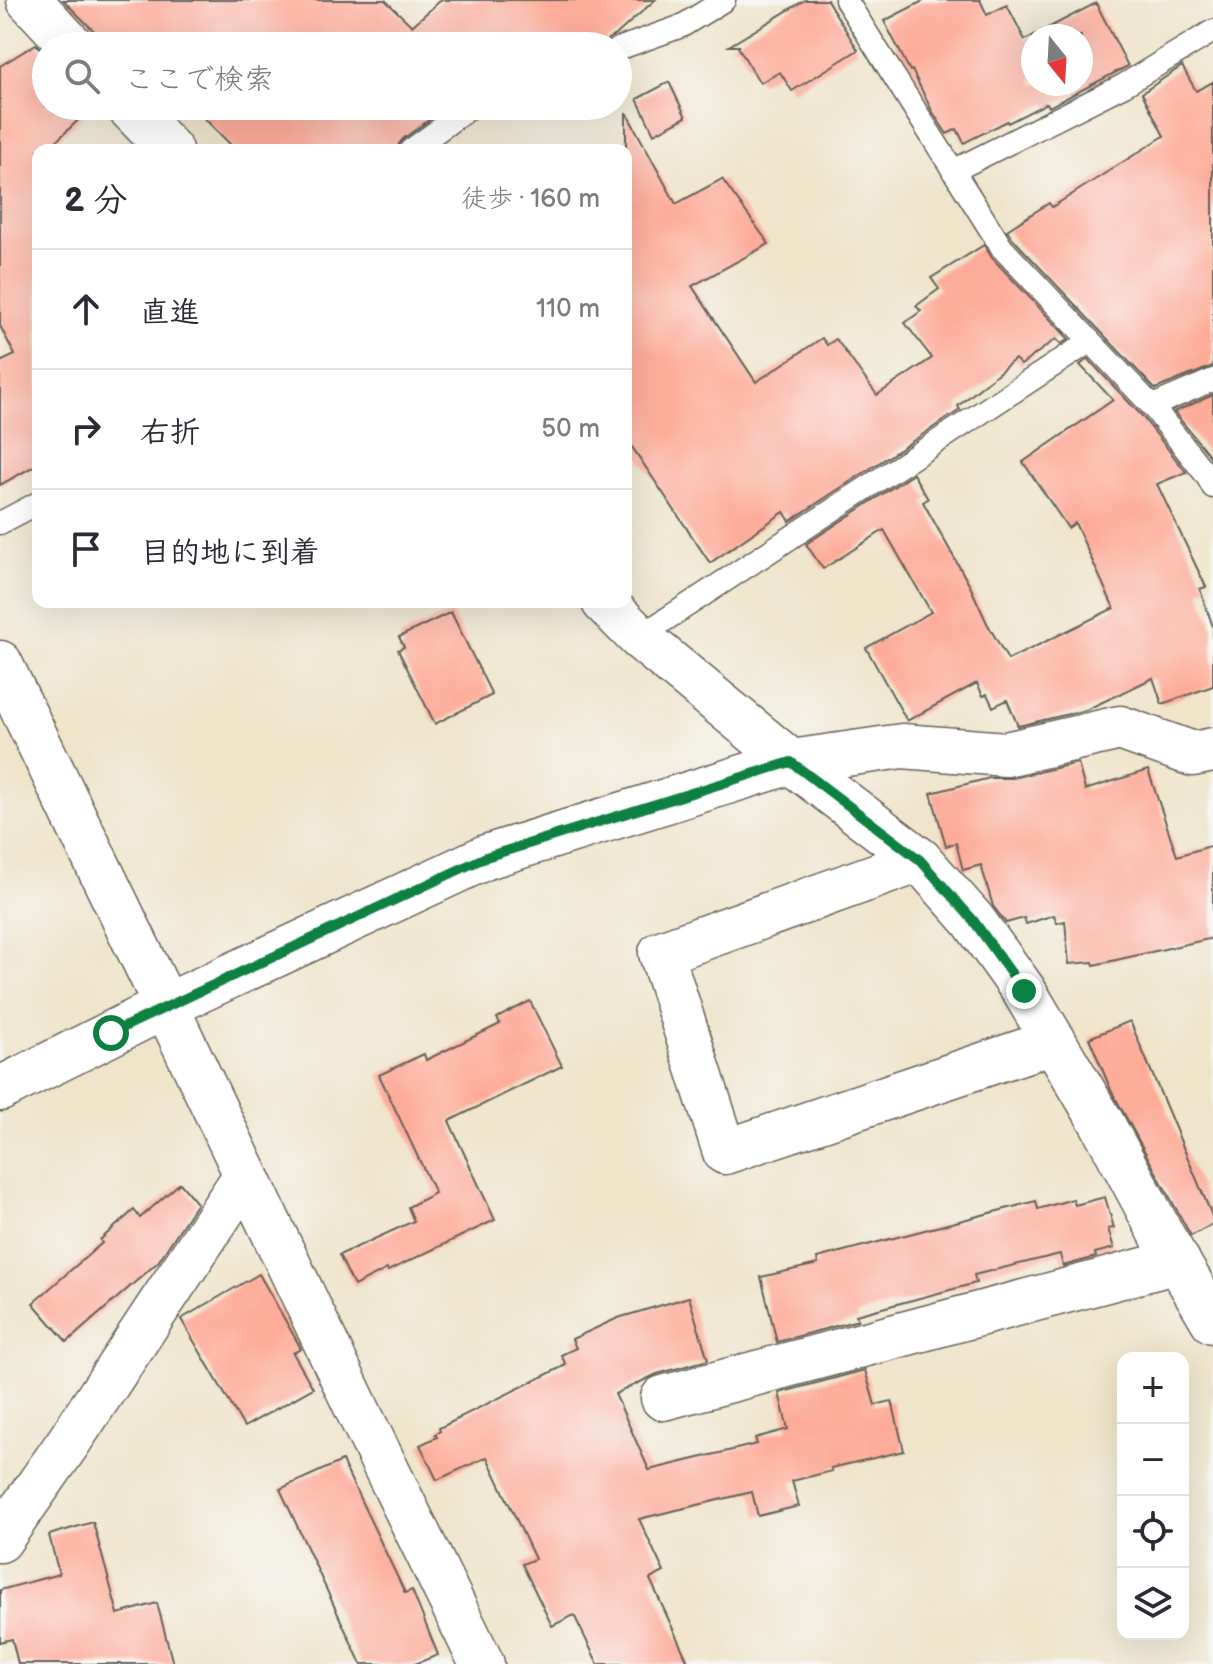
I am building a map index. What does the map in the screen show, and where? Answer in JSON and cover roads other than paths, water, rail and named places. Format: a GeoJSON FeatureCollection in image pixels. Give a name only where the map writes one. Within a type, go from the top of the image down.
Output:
{"type":"FeatureCollection","features":[{"type":"Feature","properties":{"kind":"street"},"geometry":{"type":"LineString","coordinates":[[29,0],[59,32]]}},
{"type":"Feature","properties":{"kind":"street"},"geometry":{"type":"LineString","coordinates":[[141,120],[164,144]]}},
{"type":"Feature","properties":{"kind":"street"},"geometry":{"type":"LineString","coordinates":[[610,608],[639,637],[791,762],[920,860],[973,920],[1024,991],[1054,1041],[1213,1321]]}},
{"type":"Feature","properties":{"kind":"street"},"geometry":{"type":"LineString","coordinates":[[0,663],[482,1664]]}},
{"type":"Feature","properties":{"kind":"street"},"geometry":{"type":"LineString","coordinates":[[0,1089],[166,1006],[486,857],[791,762],[902,746],[1006,754],[1120,728],[1193,754],[1213,750]]}},
{"type":"Feature","properties":{"kind":"street"},"geometry":{"type":"LineString","coordinates":[[920,860],[661,953],[725,1152],[1054,1041]]}},
{"type":"Feature","properties":{"kind":"street"},"geometry":{"type":"LineString","coordinates":[[0,1540],[246,1175]]}},
{"type":"Feature","properties":{"kind":"street"},"geometry":{"type":"LineString","coordinates":[[663,1398],[1178,1261]]}},
{"type":"Feature","properties":{"kind":"lane"},"geometry":{"type":"LineString","coordinates":[[632,44],[682,26],[724,0]]}},
{"type":"Feature","properties":{"kind":"lane"},"geometry":{"type":"LineString","coordinates":[[855,3],[953,171],[1002,248],[1152,406],[1213,487]]}},
{"type":"Feature","properties":{"kind":"lane"},"geometry":{"type":"LineString","coordinates":[[953,171],[1124,85],[1213,31]]}},
{"type":"Feature","properties":{"kind":"lane"},"geometry":{"type":"LineString","coordinates":[[419,144],[453,120]]}},
{"type":"Feature","properties":{"kind":"lane"},"geometry":{"type":"LineString","coordinates":[[639,637],[1089,342]]}},
{"type":"Feature","properties":{"kind":"lane"},"geometry":{"type":"LineString","coordinates":[[1152,406],[1213,380]]}},
{"type":"Feature","properties":{"kind":"lane"},"geometry":{"type":"LineString","coordinates":[[0,523],[32,506]]}}]}
